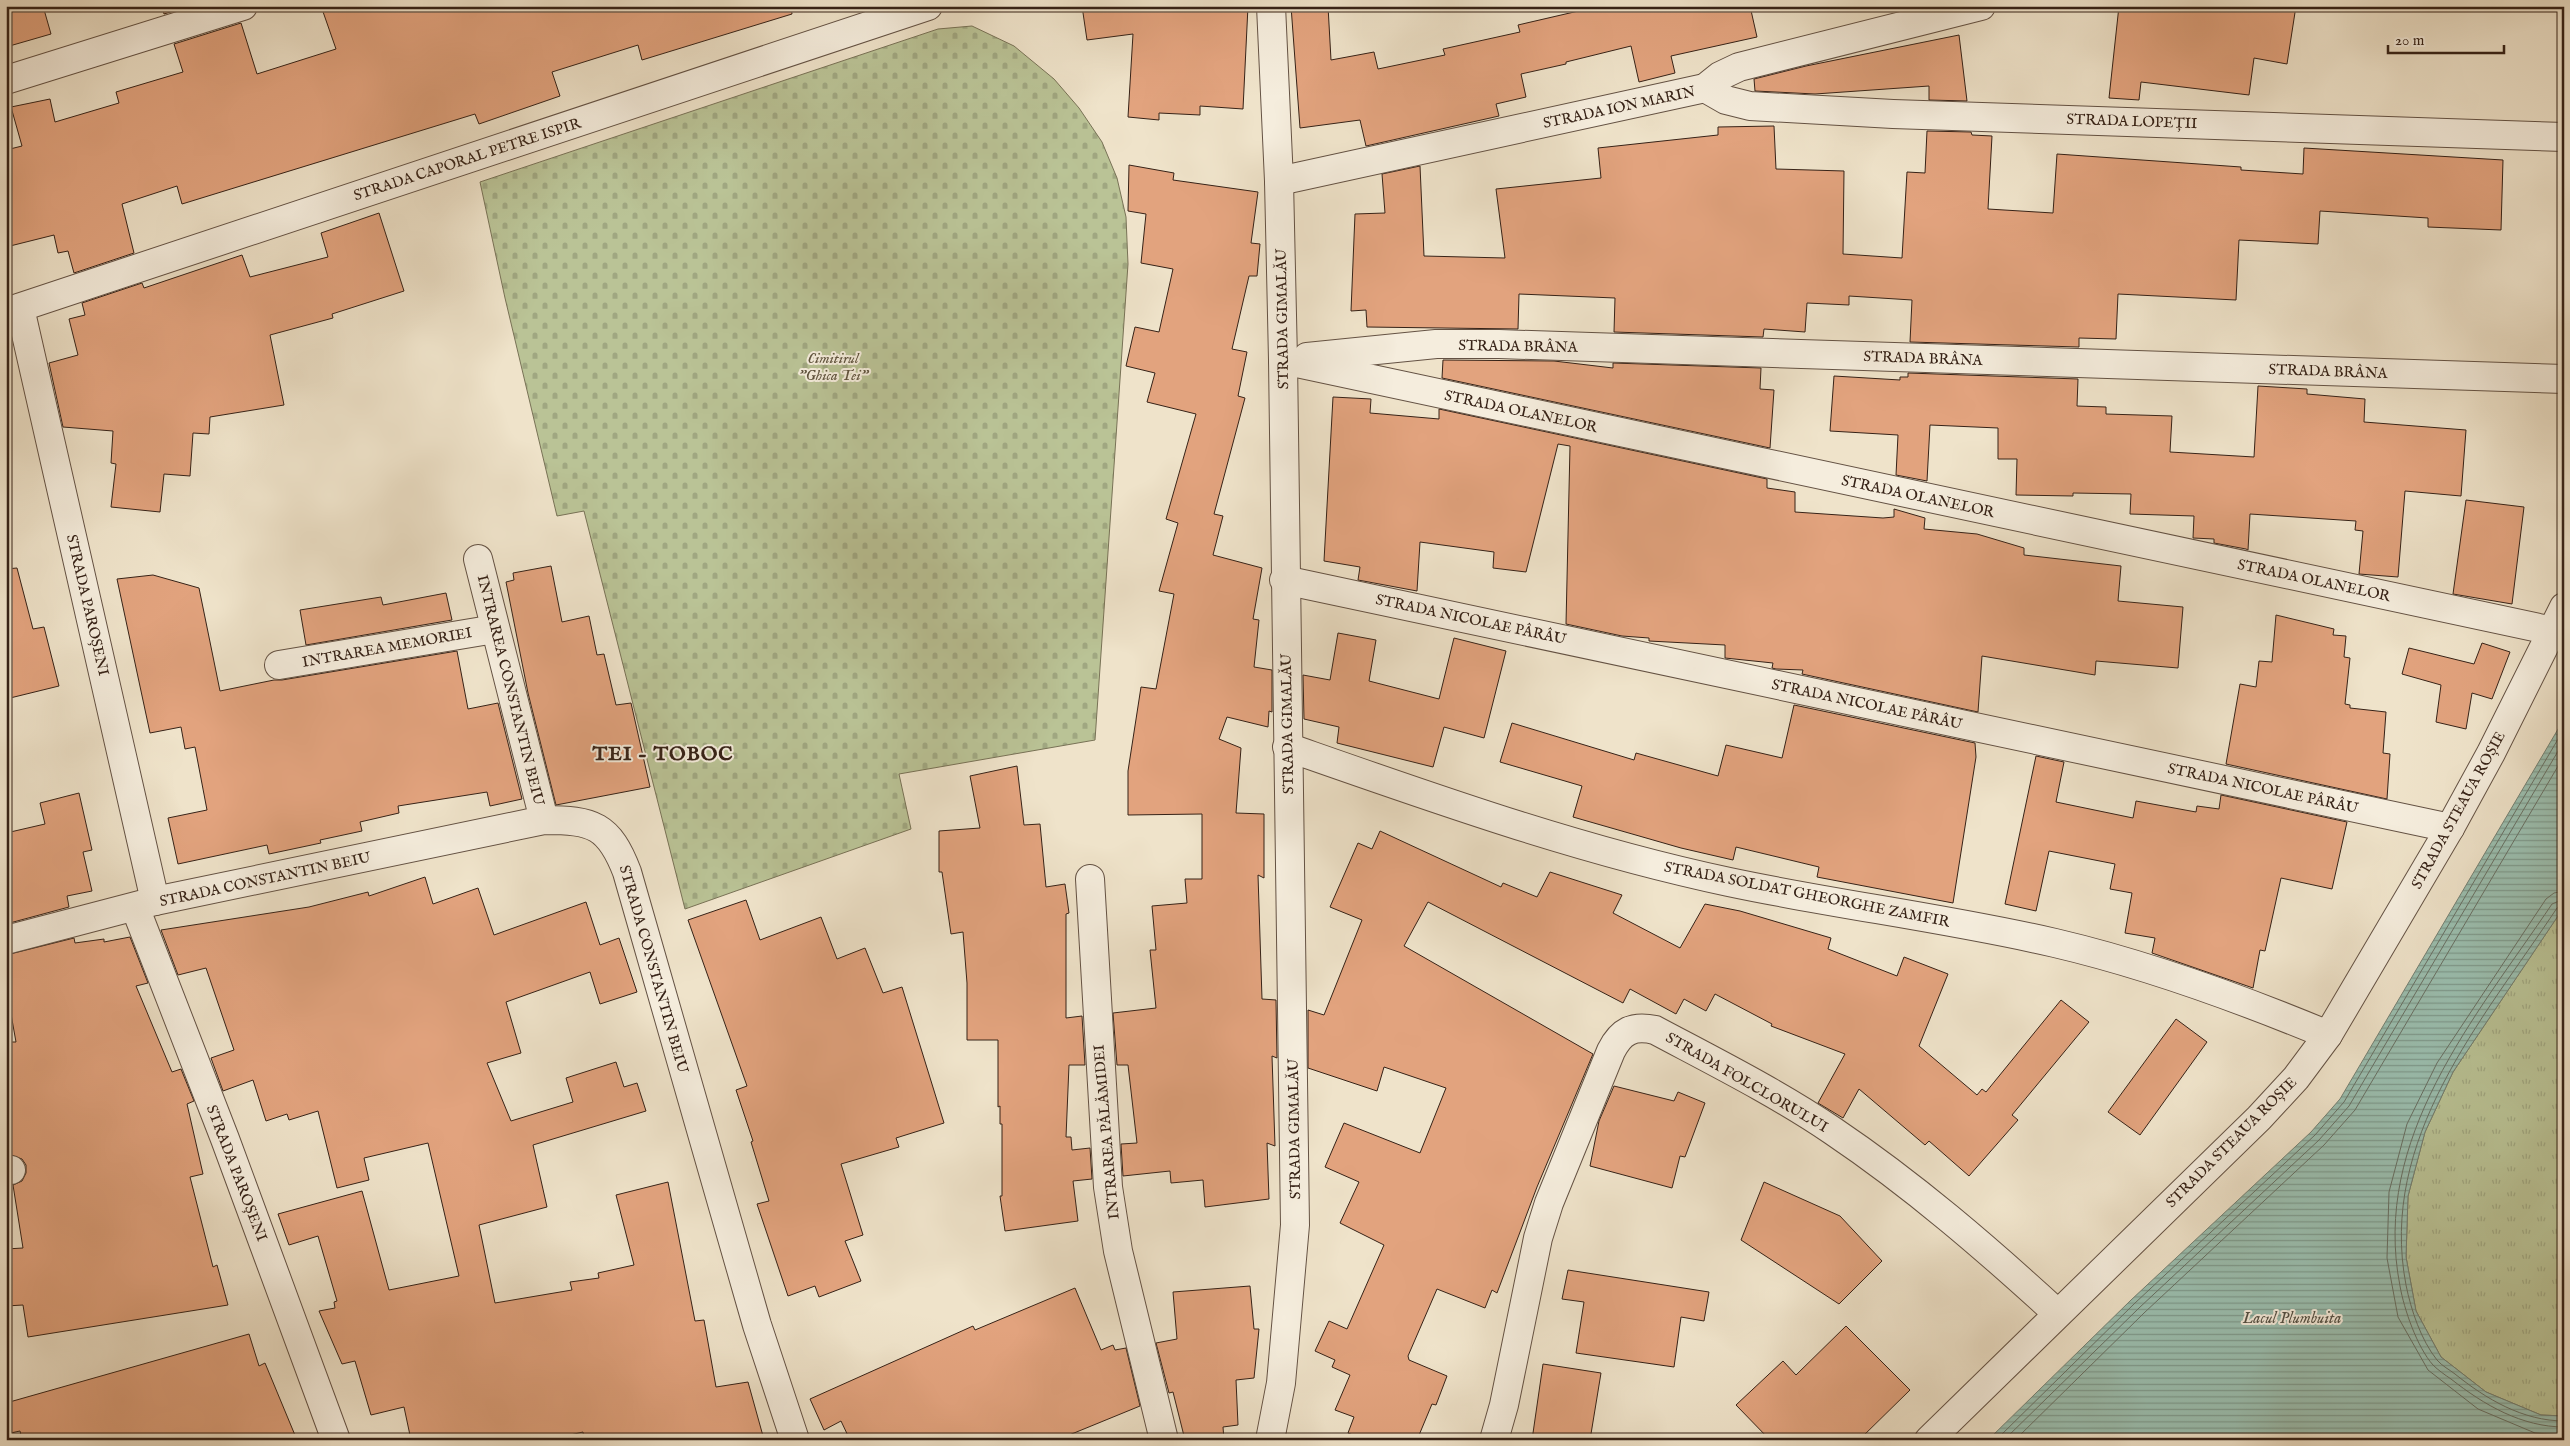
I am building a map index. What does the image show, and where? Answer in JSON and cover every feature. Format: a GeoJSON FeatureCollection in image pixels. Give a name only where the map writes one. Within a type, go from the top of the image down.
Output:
{"type":"FeatureCollection","features":[{"type":"Feature","properties":{"kind":"street"},"geometry":{"type":"LineString","coordinates":[[6,80],[243,6]]}},
{"type":"Feature","properties":{"kind":"street","name":"STRADA CAPORAL PETRE ISPIR"},"geometry":{"type":"LineString","coordinates":[[13,310],[928,6]]}},
{"type":"Feature","properties":{"kind":"street","name":"STRADA GIMALĂU"},"geometry":{"type":"LineString","coordinates":[[1270,1440],[1281,1383],[1295,1225],[1292,865],[1287,747],[1284,580],[1283,360],[1279,181],[1271,6]]}},
{"type":"Feature","properties":{"kind":"street","name":"STRADA ION MARIN"},"geometry":{"type":"LineString","coordinates":[[1279,181],[1705,88],[1720,76],[1739,66],[1980,6]]}},
{"type":"Feature","properties":{"kind":"street","name":"STRADA LOPEȚII"},"geometry":{"type":"LineString","coordinates":[[1705,88],[1726,100],[1750,106],[1893,114],[2564,137]]}},
{"type":"Feature","properties":{"kind":"street","name":"STRADA PAROȘENI"},"geometry":{"type":"LineString","coordinates":[[13,310],[145,904],[225,1138],[336,1440]]}},
{"type":"Feature","properties":{"kind":"street","name":"STRADA BRÂNA"},"geometry":{"type":"LineString","coordinates":[[1283,360],[1436,344],[1499,344],[2564,379]]}},
{"type":"Feature","properties":{"kind":"street","name":"STRADA OLANELOR"},"geometry":{"type":"LineString","coordinates":[[1283,360],[2558,619]]}},
{"type":"Feature","properties":{"kind":"street","name":"INTRAREA CONSTANTIN BEIU"},"geometry":{"type":"LineString","coordinates":[[478,559],[544,820]]}},
{"type":"Feature","properties":{"kind":"street","name":"STRADA NICOLAE PÂRÂU"},"geometry":{"type":"LineString","coordinates":[[1284,580],[2450,828]]}},
{"type":"Feature","properties":{"kind":"street","name":"STRADA STEAUA ROȘIE"},"geometry":{"type":"LineString","coordinates":[[1929,1440],[2057,1313],[2259,1118],[2296,1078],[2328,1035],[2450,828],[2558,619]]}},
{"type":"Feature","properties":{"kind":"street","name":"INTRAREA MEMORIEI"},"geometry":{"type":"LineString","coordinates":[[279,665],[495,629]]}},
{"type":"Feature","properties":{"kind":"street","name":"STRADA SOLDAT GHEORGHE ZAMFIR"},"geometry":{"type":"LineString","coordinates":[[1287,747],[1425,796],[1609,854],[1730,882],[2054,943],[2152,969],[2261,1007],[2328,1035]]}},
{"type":"Feature","properties":{"kind":"street","name":"STRADA CONSTANTIN BEIU"},"geometry":{"type":"LineString","coordinates":[[6,940],[145,904],[544,820],[579,822],[599,828],[613,842],[627,872],[757,1325],[795,1440]]}},
{"type":"Feature","properties":{"kind":"street","name":"INTRAREA PĂLĂMIDEI"},"geometry":{"type":"LineString","coordinates":[[1090,879],[1108,1187],[1118,1251],[1164,1440]]}},
{"type":"Feature","properties":{"kind":"street","name":"STRADA FOLCLORULUI"},"geometry":{"type":"LineString","coordinates":[[1494,1440],[1504,1405],[1538,1238],[1611,1051],[1617,1039],[1627,1030],[1641,1027],[1655,1030],[1766,1090],[1832,1130],[1891,1172],[1952,1220],[2057,1313]]}},
{"type":"Feature","properties":{"kind":"green space","name":"Cimitirul \"Ghica Tei\""},"geometry":{"type":"Polygon","coordinates":[[[972,26],[1014,46],[1054,79],[1079,108],[1102,142],[1117,178],[1126,217],[1128,264],[1095,740],[899,774],[911,829],[685,909],[584,511],[557,516],[505,298],[480,182],[938,29],[972,26]]]}},
{"type":"Feature","properties":{"kind":"green space"},"geometry":{"type":"Polygon","coordinates":[[[2564,907],[2564,1416],[2541,1415],[2486,1392],[2441,1357],[2416,1311],[2406,1257],[2408,1196],[2425,1132],[2453,1072],[2564,907]]]}},
{"type":"Feature","properties":{"kind":"water","name":"Lacul Plumbuita"},"geometry":{"type":"Polygon","coordinates":[[[2564,719],[2564,907],[2453,1072],[2425,1132],[2408,1196],[2406,1257],[2416,1311],[2441,1357],[2486,1392],[2541,1415],[2564,1416],[2564,1440],[1988,1440],[2131,1300],[2311,1132],[2340,1099],[2564,719]]]}},
{"type":"Feature","properties":{"kind":"building"},"geometry":{"type":"Polygon","coordinates":[[[6,6],[43,6],[51,34],[6,47],[6,6]]]}},
{"type":"Feature","properties":{"kind":"building"},"geometry":{"type":"Polygon","coordinates":[[[162,6],[190,6],[164,14],[162,6]]]}},
{"type":"Feature","properties":{"kind":"building"},"geometry":{"type":"Polygon","coordinates":[[[321,6],[791,6],[792,14],[642,60],[638,45],[552,72],[560,96],[479,124],[475,114],[182,204],[177,186],[122,204],[134,253],[74,273],[68,251],[58,253],[54,235],[6,247],[6,150],[22,146],[11,107],[50,99],[55,122],[119,103],[116,92],[183,72],[174,44],[241,23],[257,74],[336,49],[321,6]]]}},
{"type":"Feature","properties":{"kind":"building"},"geometry":{"type":"Polygon","coordinates":[[[1082,6],[1248,6],[1243,109],[1200,106],[1200,115],[1159,113],[1159,120],[1128,117],[1133,34],[1087,40],[1082,6]]]}},
{"type":"Feature","properties":{"kind":"building"},"geometry":{"type":"Polygon","coordinates":[[[1291,6],[1328,6],[1331,60],[1374,52],[1378,69],[1445,55],[1443,49],[1520,32],[1518,25],[1600,6],[1750,6],[1757,37],[1671,56],[1675,73],[1639,82],[1631,46],[1521,74],[1526,97],[1496,104],[1499,116],[1366,146],[1360,120],[1300,128],[1291,6]]]}},
{"type":"Feature","properties":{"kind":"building"},"geometry":{"type":"Polygon","coordinates":[[[2119,6],[2296,6],[2287,64],[2254,58],[2249,95],[2141,82],[2139,100],[2109,98],[2119,6]]]}},
{"type":"Feature","properties":{"kind":"building"},"geometry":{"type":"Polygon","coordinates":[[[1959,35],[1967,101],[1929,100],[1929,86],[1815,94],[1755,91],[1754,79],[1806,66],[1959,35]]]}},
{"type":"Feature","properties":{"kind":"building"},"geometry":{"type":"Polygon","coordinates":[[[1774,126],[1776,169],[1844,171],[1843,254],[1902,258],[1907,172],[1925,173],[1927,131],[1971,132],[1972,135],[1992,136],[1988,209],[2053,213],[2057,154],[2241,167],[2241,170],[2303,174],[2304,148],[2503,160],[2501,230],[2428,227],[2428,218],[2320,211],[2318,244],[2239,240],[2236,300],[2118,294],[2116,339],[2079,338],[2079,347],[1910,342],[1912,300],[1849,296],[1849,305],[1807,303],[1805,332],[1764,329],[1763,337],[1614,332],[1615,298],[1519,294],[1518,329],[1367,327],[1366,310],[1351,311],[1355,214],[1385,213],[1382,174],[1420,166],[1424,256],[1505,258],[1496,189],[1601,178],[1598,148],[1718,135],[1718,127],[1774,126]]]}},
{"type":"Feature","properties":{"kind":"building"},"geometry":{"type":"Polygon","coordinates":[[[1129,165],[1174,173],[1173,180],[1258,192],[1251,243],[1260,244],[1257,276],[1249,276],[1232,349],[1247,352],[1238,396],[1245,398],[1214,514],[1223,516],[1213,555],[1262,568],[1253,619],[1259,620],[1254,667],[1272,670],[1272,712],[1269,711],[1268,727],[1227,717],[1219,739],[1241,748],[1236,813],[1264,814],[1264,878],[1258,875],[1262,999],[1276,1000],[1277,1058],[1272,1056],[1275,1146],[1267,1143],[1269,1199],[1205,1207],[1203,1180],[1171,1183],[1170,1171],[1123,1176],[1121,1144],[1137,1143],[1128,1065],[1117,1065],[1113,1013],[1156,1008],[1150,950],[1156,950],[1152,906],[1187,903],[1185,879],[1202,879],[1202,814],[1128,815],[1128,771],[1141,687],[1156,689],[1174,594],[1159,591],[1178,523],[1166,519],[1196,414],[1147,402],[1155,373],[1126,366],[1135,327],[1159,332],[1173,269],[1141,263],[1146,214],[1128,211],[1129,165]]]}},
{"type":"Feature","properties":{"kind":"building"},"geometry":{"type":"Polygon","coordinates":[[[379,213],[404,291],[332,314],[333,318],[270,335],[284,405],[210,417],[209,434],[193,433],[190,476],[164,474],[160,512],[111,507],[116,464],[111,463],[113,431],[63,427],[49,363],[78,355],[69,319],[85,315],[82,303],[142,283],[144,288],[242,255],[250,277],[328,257],[321,233],[379,213]]]}},
{"type":"Feature","properties":{"kind":"building"},"geometry":{"type":"Polygon","coordinates":[[[1443,360],[1554,361],[1613,368],[1613,363],[1761,368],[1760,389],[1774,390],[1770,448],[1442,378],[1443,360]]]}},
{"type":"Feature","properties":{"kind":"building"},"geometry":{"type":"Polygon","coordinates":[[[1908,373],[2078,379],[2077,406],[2106,407],[2106,414],[2172,416],[2170,452],[2254,457],[2258,386],[2307,389],[2307,394],[2365,399],[2364,422],[2466,430],[2461,496],[2405,491],[2398,577],[2359,574],[2363,531],[2355,530],[2356,521],[2250,514],[2248,550],[2214,543],[2214,539],[2193,538],[2194,516],[2130,514],[2131,494],[2073,493],[2073,496],[2016,495],[2017,459],[1998,459],[1998,428],[1930,425],[1927,481],[1896,475],[1898,435],[1830,431],[1834,376],[1900,380],[1900,377],[1908,377],[1908,373]]]}},
{"type":"Feature","properties":{"kind":"building"},"geometry":{"type":"Polygon","coordinates":[[[1333,397],[1371,399],[1370,413],[1439,419],[1439,409],[1767,479],[1767,488],[1795,492],[1795,512],[1883,518],[1894,517],[1894,509],[1925,518],[1924,529],[1977,534],[2024,548],[2024,555],[2121,566],[2118,601],[2183,607],[2178,668],[2096,661],[2095,675],[1982,656],[1978,712],[1802,674],[1803,670],[1776,669],[1772,668],[1773,663],[1725,658],[1725,645],[1649,641],[1649,638],[1622,636],[1566,624],[1570,446],[1558,444],[1526,572],[1493,568],[1494,552],[1420,542],[1417,591],[1358,580],[1360,567],[1324,561],[1333,397]]]}},
{"type":"Feature","properties":{"kind":"building"},"geometry":{"type":"Polygon","coordinates":[[[2466,500],[2524,507],[2512,604],[2453,594],[2466,500]]]}},
{"type":"Feature","properties":{"kind":"building"},"geometry":{"type":"Polygon","coordinates":[[[551,566],[562,622],[589,616],[597,655],[604,654],[616,705],[631,703],[650,787],[556,805],[528,693],[506,582],[514,580],[513,573],[551,566]]]}},
{"type":"Feature","properties":{"kind":"building"},"geometry":{"type":"Polygon","coordinates":[[[17,568],[33,629],[44,627],[59,686],[6,699],[6,569],[17,568]]]}},
{"type":"Feature","properties":{"kind":"building"},"geometry":{"type":"Polygon","coordinates":[[[153,575],[199,588],[220,691],[274,680],[457,651],[468,709],[498,703],[522,799],[490,806],[487,792],[398,806],[399,813],[360,822],[362,831],[320,840],[321,843],[269,854],[267,845],[178,864],[168,818],[207,810],[195,747],[185,749],[181,727],[150,733],[117,579],[153,575]]]}},
{"type":"Feature","properties":{"kind":"building"},"geometry":{"type":"Polygon","coordinates":[[[446,593],[452,620],[306,645],[300,610],[381,597],[383,605],[446,593]]]}},
{"type":"Feature","properties":{"kind":"building"},"geometry":{"type":"Polygon","coordinates":[[[2276,615],[2334,629],[2333,635],[2346,636],[2344,657],[2350,658],[2345,704],[2350,705],[2350,708],[2386,712],[2383,753],[2390,754],[2387,799],[2226,764],[2240,684],[2256,687],[2259,661],[2272,662],[2276,615]]]}},
{"type":"Feature","properties":{"kind":"building"},"geometry":{"type":"Polygon","coordinates":[[[1338,633],[1376,640],[1369,681],[1439,699],[1454,638],[1506,651],[1484,738],[1444,727],[1433,767],[1337,743],[1339,727],[1304,719],[1303,675],[1330,680],[1338,633]]]}},
{"type":"Feature","properties":{"kind":"building"},"geometry":{"type":"Polygon","coordinates":[[[2482,643],[2510,652],[2492,699],[2472,693],[2466,729],[2436,722],[2441,685],[2402,674],[2409,648],[2474,664],[2482,643]]]}},
{"type":"Feature","properties":{"kind":"building"},"geometry":{"type":"Polygon","coordinates":[[[1794,705],[1975,743],[1976,757],[1953,903],[1817,877],[1819,867],[1736,847],[1733,860],[1681,848],[1573,817],[1582,786],[1500,762],[1512,723],[1634,760],[1636,753],[1718,776],[1726,745],[1782,758],[1794,705]]]}},
{"type":"Feature","properties":{"kind":"building"},"geometry":{"type":"Polygon","coordinates":[[[2036,756],[2064,762],[2056,802],[2133,818],[2136,801],[2196,812],[2197,806],[2219,809],[2221,795],[2347,822],[2332,889],[2281,878],[2265,951],[2260,950],[2253,988],[2152,953],[2155,938],[2125,933],[2132,893],[2110,889],[2115,864],[2049,851],[2036,911],[2005,904],[2036,756]]]}},
{"type":"Feature","properties":{"kind":"building"},"geometry":{"type":"Polygon","coordinates":[[[1017,766],[1024,825],[1040,824],[1046,887],[1065,884],[1069,913],[1066,914],[1066,1018],[1082,1016],[1085,1065],[1069,1065],[1066,1137],[1071,1137],[1072,1150],[1090,1148],[1092,1179],[1073,1181],[1078,1221],[1005,1231],[1000,1196],[1002,1196],[1002,1124],[1000,1124],[1000,1106],[998,1107],[998,1040],[967,1040],[967,983],[963,932],[951,934],[942,872],[939,872],[939,831],[980,828],[970,776],[1017,766]]]}},
{"type":"Feature","properties":{"kind":"building"},"geometry":{"type":"Polygon","coordinates":[[[79,793],[92,850],[83,852],[92,891],[67,896],[69,907],[6,924],[6,833],[45,824],[40,803],[79,793]]]}},
{"type":"Feature","properties":{"kind":"building"},"geometry":{"type":"Polygon","coordinates":[[[1380,831],[1501,887],[1503,883],[1537,897],[1550,872],[1622,895],[1613,913],[1680,948],[1705,904],[1740,911],[1831,938],[1828,949],[1897,976],[1904,957],[1948,974],[1919,1046],[1977,1095],[1982,1089],[1986,1092],[2061,1000],[2089,1022],[2012,1115],[2018,1120],[1969,1176],[1929,1141],[1925,1145],[1859,1089],[1843,1118],[1818,1103],[1845,1054],[1771,1026],[1772,1024],[1715,994],[1706,1011],[1684,999],[1676,1014],[1630,989],[1623,1003],[1428,902],[1404,946],[1593,1054],[1537,1187],[1497,1293],[1492,1290],[1485,1308],[1437,1289],[1408,1356],[1409,1360],[1447,1376],[1436,1405],[1432,1404],[1417,1440],[1365,1440],[1348,1433],[1354,1417],[1335,1410],[1350,1375],[1332,1367],[1335,1360],[1315,1351],[1329,1321],[1347,1329],[1384,1245],[1340,1223],[1359,1182],[1325,1167],[1344,1123],[1420,1153],[1446,1088],[1384,1067],[1377,1091],[1308,1068],[1308,1010],[1324,1015],[1362,920],[1330,907],[1358,843],[1372,849],[1380,831]]]}},
{"type":"Feature","properties":{"kind":"building"},"geometry":{"type":"Polygon","coordinates":[[[425,877],[433,904],[478,888],[494,935],[586,902],[600,945],[619,938],[637,992],[600,1004],[590,972],[506,1002],[521,1053],[487,1063],[511,1121],[573,1102],[566,1078],[616,1062],[624,1087],[637,1083],[646,1111],[533,1145],[547,1207],[479,1225],[495,1303],[572,1290],[570,1282],[599,1278],[598,1273],[634,1265],[616,1195],[668,1182],[695,1321],[704,1320],[716,1387],[748,1382],[763,1436],[737,1440],[584,1440],[583,1432],[549,1440],[411,1440],[404,1407],[371,1415],[355,1361],[342,1364],[319,1311],[335,1308],[334,1302],[337,1301],[318,1236],[289,1245],[278,1214],[362,1191],[389,1290],[459,1276],[428,1143],[364,1158],[369,1180],[337,1188],[318,1111],[289,1120],[287,1114],[266,1121],[253,1080],[223,1091],[211,1058],[234,1050],[206,968],[178,975],[161,930],[309,907],[368,892],[369,896],[425,877]]]}},
{"type":"Feature","properties":{"kind":"building"},"geometry":{"type":"Polygon","coordinates":[[[746,900],[760,940],[821,917],[837,959],[865,948],[883,993],[902,987],[944,1123],[896,1138],[899,1147],[841,1164],[863,1235],[845,1241],[861,1281],[819,1297],[815,1286],[788,1296],[757,1204],[769,1201],[751,1142],[753,1141],[736,1090],[747,1086],[688,920],[746,900]]]}},
{"type":"Feature","properties":{"kind":"building"},"geometry":{"type":"Polygon","coordinates":[[[130,937],[148,983],[136,986],[172,1072],[181,1069],[194,1101],[187,1104],[203,1174],[190,1177],[213,1267],[217,1265],[228,1305],[28,1337],[23,1305],[6,1306],[6,1249],[23,1248],[13,1185],[22,1181],[26,1173],[26,1165],[22,1159],[8,1154],[6,1145],[6,1042],[16,1042],[6,986],[6,955],[74,938],[75,943],[104,939],[104,942],[130,937]]]}},
{"type":"Feature","properties":{"kind":"building"},"geometry":{"type":"Polygon","coordinates":[[[2176,1019],[2207,1042],[2140,1135],[2108,1112],[2176,1019]]]}},
{"type":"Feature","properties":{"kind":"building"},"geometry":{"type":"Polygon","coordinates":[[[1614,1086],[1674,1101],[1678,1092],[1705,1103],[1685,1157],[1680,1156],[1672,1188],[1590,1166],[1599,1121],[1614,1086]]]}},
{"type":"Feature","properties":{"kind":"building"},"geometry":{"type":"Polygon","coordinates":[[[1764,1182],[1840,1216],[1882,1261],[1839,1304],[1741,1240],[1764,1182]]]}},
{"type":"Feature","properties":{"kind":"building"},"geometry":{"type":"Polygon","coordinates":[[[1568,1270],[1709,1292],[1704,1321],[1681,1317],[1674,1367],[1576,1353],[1584,1302],[1562,1299],[1568,1270]]]}},
{"type":"Feature","properties":{"kind":"building"},"geometry":{"type":"Polygon","coordinates":[[[1250,1286],[1254,1329],[1259,1329],[1254,1378],[1236,1380],[1238,1425],[1223,1427],[1224,1440],[1185,1440],[1173,1392],[1169,1393],[1156,1343],[1177,1339],[1173,1292],[1250,1286]]]}},
{"type":"Feature","properties":{"kind":"building"},"geometry":{"type":"Polygon","coordinates":[[[1075,1288],[1101,1350],[1113,1345],[1115,1350],[1126,1348],[1140,1406],[1057,1440],[850,1440],[841,1421],[824,1430],[810,1399],[973,1326],[975,1330],[1075,1288]]]}},
{"type":"Feature","properties":{"kind":"building"},"geometry":{"type":"Polygon","coordinates":[[[1846,1326],[1910,1390],[1859,1440],[1770,1440],[1736,1405],[1783,1361],[1796,1375],[1846,1326]]]}},
{"type":"Feature","properties":{"kind":"building"},"geometry":{"type":"Polygon","coordinates":[[[249,1334],[259,1366],[265,1363],[297,1440],[22,1440],[20,1431],[6,1434],[6,1403],[249,1334]]]}},
{"type":"Feature","properties":{"kind":"building"},"geometry":{"type":"Polygon","coordinates":[[[1543,1364],[1601,1373],[1590,1440],[1532,1440],[1543,1364]]]}},
{"type":"Feature","properties":{"kind":"district","name":"TEI - TOBOC"},"geometry":{"type":"Point","coordinates":[663,753]}}]}
